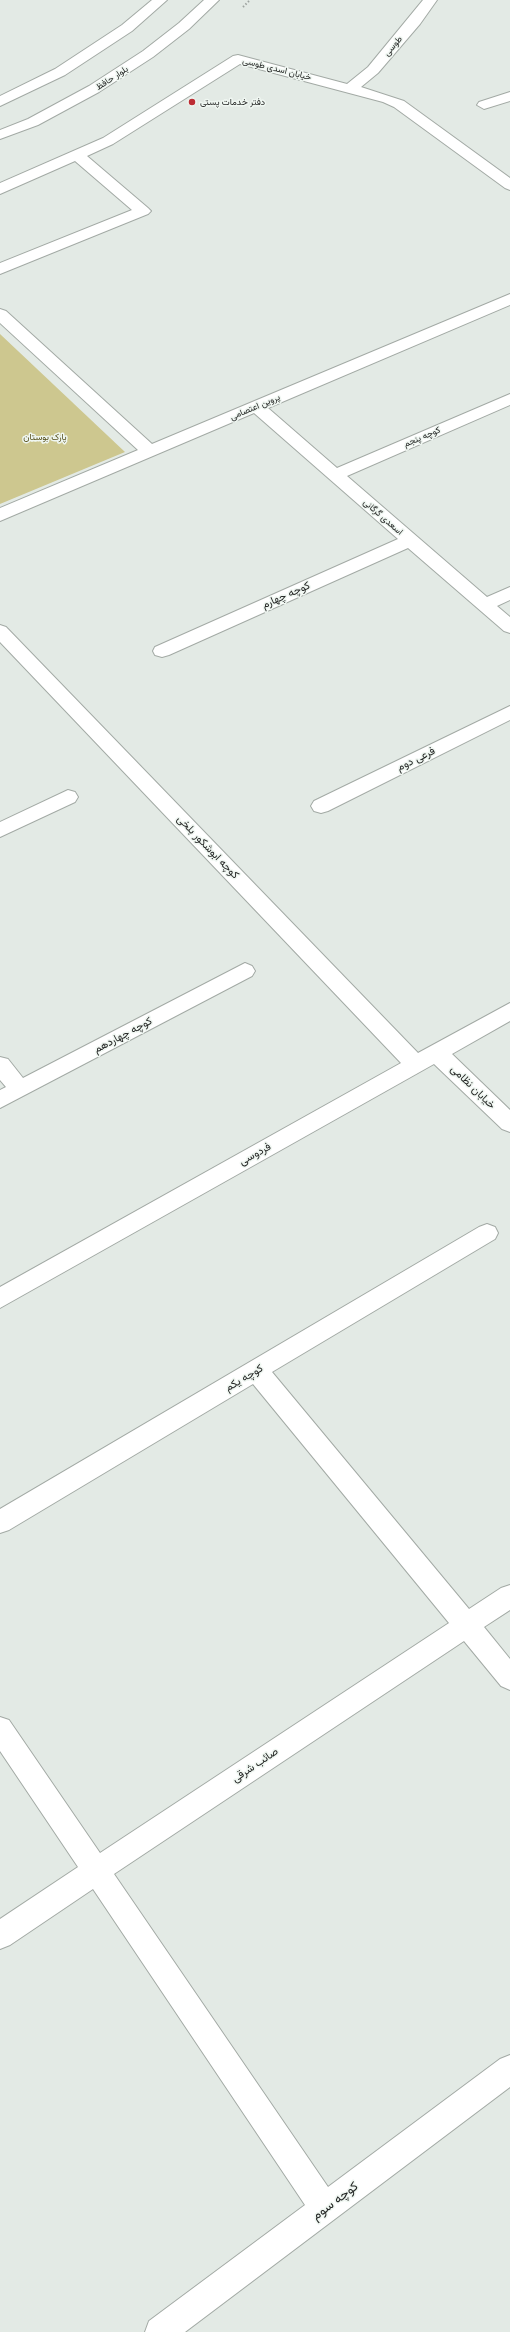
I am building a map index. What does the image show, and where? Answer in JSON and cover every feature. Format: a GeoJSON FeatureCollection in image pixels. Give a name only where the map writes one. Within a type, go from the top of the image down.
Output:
{"type":"FeatureCollection","features":[{"type":"Feature","properties":{"kind":"street"},"geometry":{"type":"LineString","coordinates":[[0,102],[60,72],[127,28],[160,0]]}},
{"type":"Feature","properties":{"kind":"street","name":"بلوار حافظ"},"geometry":{"type":"LineString","coordinates":[[0,135],[33,122],[94,89],[148,54],[184,26],[212,0]]}},
{"type":"Feature","properties":{"kind":"street","name":"طوسی"},"geometry":{"type":"LineString","coordinates":[[351,88],[373,70],[415,22],[430,0]]}},
{"type":"Feature","properties":{"kind":"street","name":"خیابان اسدی طوسی"},"geometry":{"type":"LineString","coordinates":[[0,189],[108,141],[238,59],[351,88],[399,104],[510,184]]}},
{"type":"Feature","properties":{"kind":"street"},"geometry":{"type":"LineString","coordinates":[[484,105],[510,96]]}},
{"type":"Feature","properties":{"kind":"street"},"geometry":{"type":"LineString","coordinates":[[0,269],[143,212],[77,155]]}},
{"type":"Feature","properties":{"kind":"street","name":"پروین اعتصامی"},"geometry":{"type":"LineString","coordinates":[[0,515],[510,299]]}},
{"type":"Feature","properties":{"kind":"street"},"geometry":{"type":"LineString","coordinates":[[0,314],[150,452]]}},
{"type":"Feature","properties":{"kind":"street","name":"کوچه پنجم"},"geometry":{"type":"LineString","coordinates":[[335,474],[510,399]]}},
{"type":"Feature","properties":{"kind":"street","name":"اسعدی گرگانی"},"geometry":{"type":"LineString","coordinates":[[256,407],[510,627]]}},
{"type":"Feature","properties":{"kind":"street","name":"کوچه چهارم"},"geometry":{"type":"LineString","coordinates":[[162,651],[410,540]]}},
{"type":"Feature","properties":{"kind":"street"},"geometry":{"type":"LineString","coordinates":[[485,605],[510,593]]}},
{"type":"Feature","properties":{"kind":"street","name":"کوچه ابوشکور بلخی"},"geometry":{"type":"LineString","coordinates":[[0,631],[415,1064]]}},
{"type":"Feature","properties":{"kind":"street","name":"فرعی دوم"},"geometry":{"type":"LineString","coordinates":[[321,806],[510,712]]}},
{"type":"Feature","properties":{"kind":"street"},"geometry":{"type":"LineString","coordinates":[[0,830],[68,797]]}},
{"type":"Feature","properties":{"kind":"street","name":"کوچه چهاردهم"},"geometry":{"type":"LineString","coordinates":[[0,1100],[245,970]]}},
{"type":"Feature","properties":{"kind":"street","name":"فردوسی"},"geometry":{"type":"LineString","coordinates":[[0,1298],[510,1010]]}},
{"type":"Feature","properties":{"kind":"street","name":"خیابان نظامی"},"geometry":{"type":"LineString","coordinates":[[436,1052],[510,1123]]}},
{"type":"Feature","properties":{"kind":"street"},"geometry":{"type":"LineString","coordinates":[[0,1065],[20,1089]]}},
{"type":"Feature","properties":{"kind":"street","name":"کوچه یکم"},"geometry":{"type":"LineString","coordinates":[[0,1522],[487,1233]]}},
{"type":"Feature","properties":{"kind":"street"},"geometry":{"type":"LineString","coordinates":[[256,1370],[510,1678]]}},
{"type":"Feature","properties":{"kind":"street","name":"صائب شرقی"},"geometry":{"type":"LineString","coordinates":[[0,1935],[510,1596]]}},
{"type":"Feature","properties":{"kind":"street"},"geometry":{"type":"LineString","coordinates":[[0,1729],[324,2208]]}},
{"type":"Feature","properties":{"kind":"street","name":"کوچه سوم"},"geometry":{"type":"LineString","coordinates":[[160,2332],[510,2069]]}},
{"type":"Feature","properties":{"kind":"green space","name":"پارک بوستان"},"geometry":{"type":"Polygon","coordinates":[[[0,334],[125,452],[0,504],[0,334]]]}},
{"type":"Feature","properties":{"kind":"place","name":"دفتر خدمات پستی"},"geometry":{"type":"Point","coordinates":[192,102]}}]}
